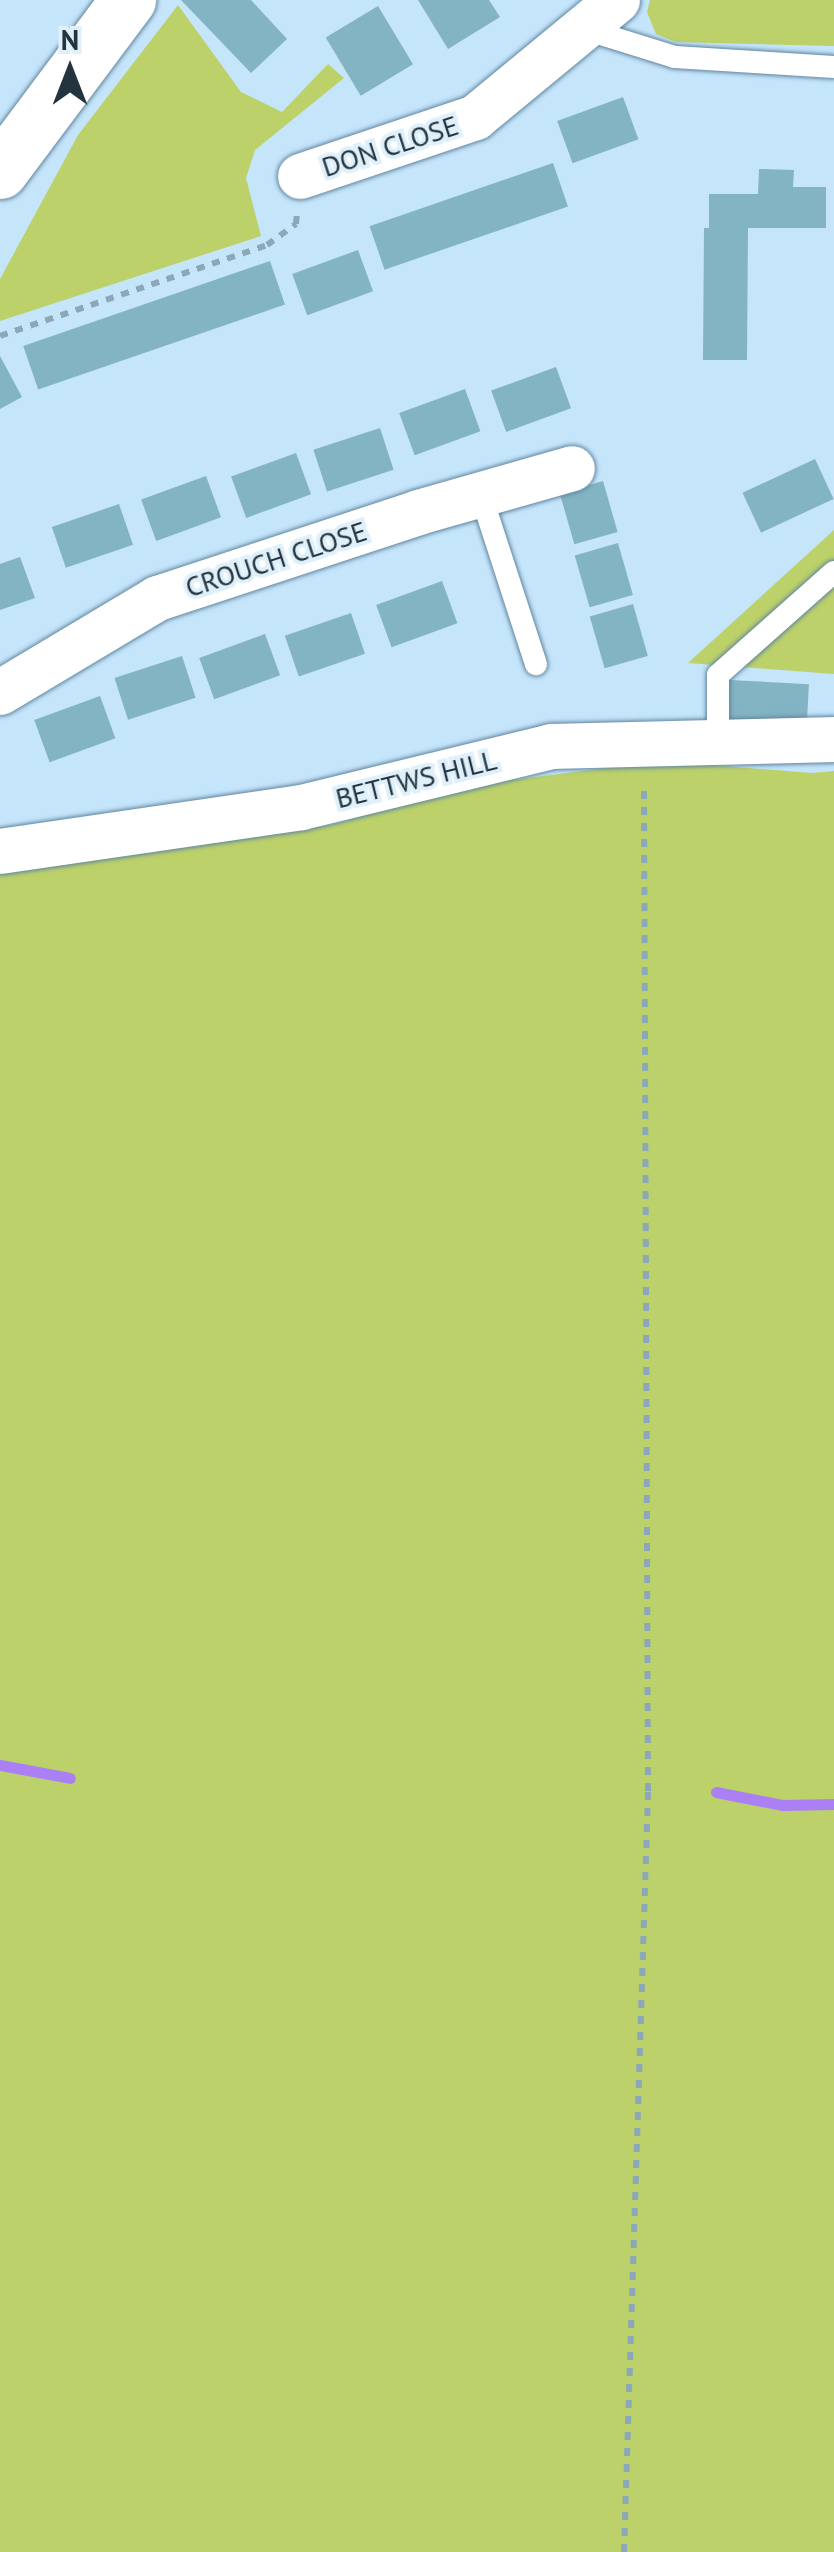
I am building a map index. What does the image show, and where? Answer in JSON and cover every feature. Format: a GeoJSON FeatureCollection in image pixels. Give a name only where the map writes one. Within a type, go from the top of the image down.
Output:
{"type":"FeatureCollection","features":[{"type":"Feature","properties":{"kind":"street"},"geometry":{"type":"LineString","coordinates":[[0,170],[128,0]]}},
{"type":"Feature","properties":{"kind":"street","name":"DON CLOSE"},"geometry":{"type":"LineString","coordinates":[[300,176],[475,117],[601,15]]}},
{"type":"Feature","properties":{"kind":"street","name":"CROUCH CLOSE"},"geometry":{"type":"LineString","coordinates":[[0,692],[157,598],[572,468]]}},
{"type":"Feature","properties":{"kind":"street","name":"BETTWS HILL"},"geometry":{"type":"LineString","coordinates":[[0,851],[301,807],[551,746],[834,739]]}},
{"type":"Feature","properties":{"kind":"lane"},"geometry":{"type":"LineString","coordinates":[[601,15],[676,57],[834,68]]}},
{"type":"Feature","properties":{"kind":"lane"},"geometry":{"type":"LineString","coordinates":[[481,494],[536,664]]}},
{"type":"Feature","properties":{"kind":"lane"},"geometry":{"type":"LineString","coordinates":[[718,742],[718,675],[834,572]]}},
{"type":"Feature","properties":{"kind":"path"},"geometry":{"type":"LineString","coordinates":[[0,336],[267,245],[296,224],[300,176]]}},
{"type":"Feature","properties":{"kind":"path"},"geometry":{"type":"LineString","coordinates":[[624,2552],[648,1791],[644,744]]}},
{"type":"Feature","properties":{"kind":"green space"},"geometry":{"type":"Polygon","coordinates":[[[650,0],[834,0],[834,46],[676,42],[656,34],[647,12],[650,0]]]}},
{"type":"Feature","properties":{"kind":"green space"},"geometry":{"type":"Polygon","coordinates":[[[178,5],[241,92],[282,112],[328,64],[344,78],[255,150],[246,178],[261,236],[0,321],[0,279],[78,135],[178,5]]]}},
{"type":"Feature","properties":{"kind":"green space"},"geometry":{"type":"Polygon","coordinates":[[[834,530],[834,674],[688,663],[834,530]]]}},
{"type":"Feature","properties":{"kind":"green space"},"geometry":{"type":"Polygon","coordinates":[[[661,761],[812,773],[834,771],[834,2552],[0,2552],[0,873],[331,825],[472,785],[661,761]]]}},
{"type":"Feature","properties":{"kind":"building"},"geometry":{"type":"Polygon","coordinates":[[[181,0],[251,0],[287,39],[251,73],[181,0]]]}},
{"type":"Feature","properties":{"kind":"building"},"geometry":{"type":"Polygon","coordinates":[[[418,0],[489,0],[500,17],[448,49],[418,0]]]}},
{"type":"Feature","properties":{"kind":"building"},"geometry":{"type":"Polygon","coordinates":[[[378,6],[413,64],[361,96],[326,37],[378,6]]]}},
{"type":"Feature","properties":{"kind":"building"},"geometry":{"type":"Polygon","coordinates":[[[623,97],[638,139],[573,163],[557,121],[623,97]]]}},
{"type":"Feature","properties":{"kind":"building"},"geometry":{"type":"Polygon","coordinates":[[[553,163],[568,206],[385,270],[370,226],[553,163]]]}},
{"type":"Feature","properties":{"kind":"building"},"geometry":{"type":"Polygon","coordinates":[[[759,169],[794,170],[793,187],[826,187],[826,228],[748,228],[747,360],[703,360],[704,228],[709,228],[709,194],[758,194],[759,169]]]}},
{"type":"Feature","properties":{"kind":"building"},"geometry":{"type":"Polygon","coordinates":[[[358,250],[373,291],[307,315],[292,274],[358,250]]]}},
{"type":"Feature","properties":{"kind":"building"},"geometry":{"type":"Polygon","coordinates":[[[270,261],[285,304],[38,389],[23,346],[270,261]]]}},
{"type":"Feature","properties":{"kind":"building"},"geometry":{"type":"Polygon","coordinates":[[[0,356],[22,397],[0,409],[0,356]]]}},
{"type":"Feature","properties":{"kind":"building"},"geometry":{"type":"Polygon","coordinates":[[[556,367],[571,408],[506,432],[491,391],[556,367]]]}},
{"type":"Feature","properties":{"kind":"building"},"geometry":{"type":"Polygon","coordinates":[[[465,389],[480,431],[415,455],[399,413],[465,389]]]}},
{"type":"Feature","properties":{"kind":"building"},"geometry":{"type":"Polygon","coordinates":[[[380,428],[394,470],[327,491],[313,450],[380,428]]]}},
{"type":"Feature","properties":{"kind":"building"},"geometry":{"type":"Polygon","coordinates":[[[296,453],[311,494],[246,518],[231,477],[296,453]]]}},
{"type":"Feature","properties":{"kind":"building"},"geometry":{"type":"Polygon","coordinates":[[[815,459],[834,499],[761,533],[742,493],[815,459]]]}},
{"type":"Feature","properties":{"kind":"building"},"geometry":{"type":"Polygon","coordinates":[[[206,476],[221,517],[156,541],[141,500],[206,476]]]}},
{"type":"Feature","properties":{"kind":"building"},"geometry":{"type":"Polygon","coordinates":[[[603,481],[618,532],[574,544],[560,493],[603,481]]]}},
{"type":"Feature","properties":{"kind":"building"},"geometry":{"type":"Polygon","coordinates":[[[119,504],[133,545],[66,568],[52,527],[119,504]]]}},
{"type":"Feature","properties":{"kind":"building"},"geometry":{"type":"Polygon","coordinates":[[[618,543],[633,595],[590,607],[575,555],[618,543]]]}},
{"type":"Feature","properties":{"kind":"building"},"geometry":{"type":"Polygon","coordinates":[[[20,557],[35,598],[0,610],[0,564],[20,557]]]}},
{"type":"Feature","properties":{"kind":"building"},"geometry":{"type":"Polygon","coordinates":[[[442,581],[457,623],[392,647],[376,605],[442,581]]]}},
{"type":"Feature","properties":{"kind":"building"},"geometry":{"type":"Polygon","coordinates":[[[633,604],[648,656],[605,668],[590,616],[633,604]]]}},
{"type":"Feature","properties":{"kind":"building"},"geometry":{"type":"Polygon","coordinates":[[[351,613],[365,654],[299,676],[285,636],[351,613]]]}},
{"type":"Feature","properties":{"kind":"building"},"geometry":{"type":"Polygon","coordinates":[[[265,634],[280,675],[214,699],[199,658],[265,634]]]}},
{"type":"Feature","properties":{"kind":"building"},"geometry":{"type":"Polygon","coordinates":[[[182,656],[196,698],[128,720],[114,678],[182,656]]]}},
{"type":"Feature","properties":{"kind":"building"},"geometry":{"type":"Polygon","coordinates":[[[729,680],[809,684],[807,727],[727,723],[729,680]]]}},
{"type":"Feature","properties":{"kind":"building"},"geometry":{"type":"Polygon","coordinates":[[[100,696],[115,738],[50,762],[34,720],[100,696]]]}},
{"type":"Feature","properties":{"kind":"waterway"},"geometry":{"type":"LineString","coordinates":[[0,1765],[70,1778]]}},
{"type":"Feature","properties":{"kind":"waterway"},"geometry":{"type":"LineString","coordinates":[[716,1792],[782,1805],[834,1804]]}}]}
